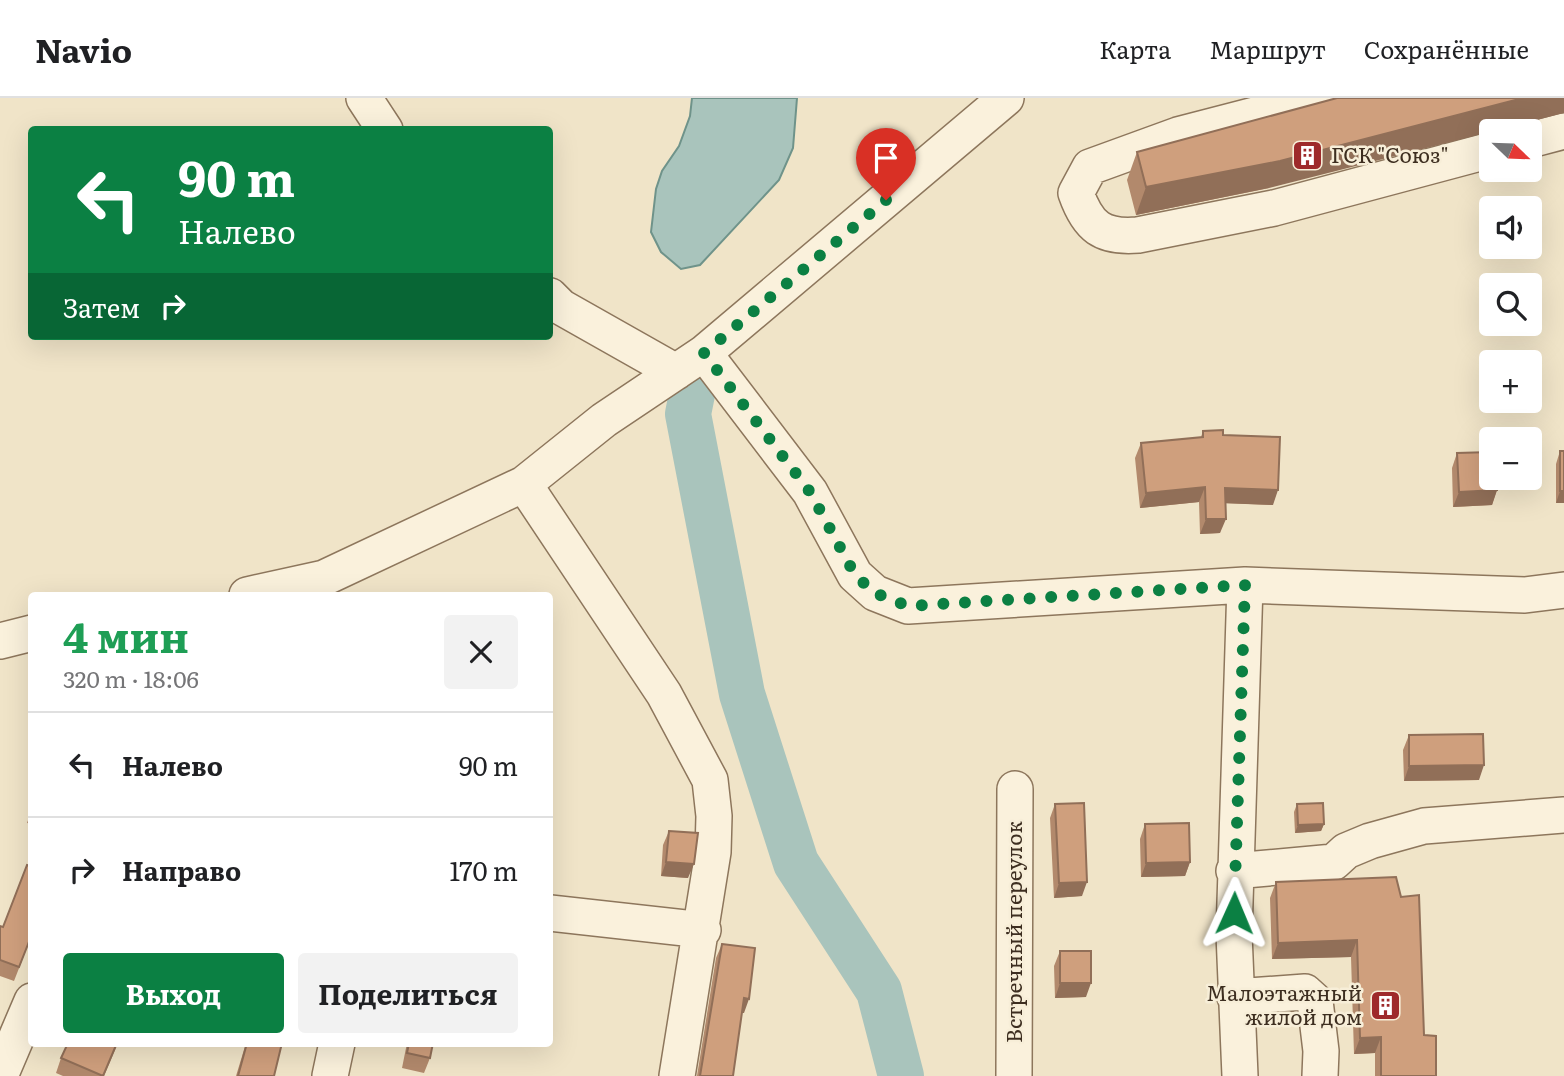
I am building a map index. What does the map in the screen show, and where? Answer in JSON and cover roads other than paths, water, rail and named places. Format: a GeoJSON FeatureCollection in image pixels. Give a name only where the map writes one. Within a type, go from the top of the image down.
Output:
{"type":"FeatureCollection","features":[{"type":"Feature","properties":{"kind":"street"},"geometry":{"type":"LineString","coordinates":[[364,98],[382,126]]}},
{"type":"Feature","properties":{"kind":"street"},"geometry":{"type":"LineString","coordinates":[[261,592],[324,578],[353,581],[524,484],[604,420],[704,353],[1006,98]]}},
{"type":"Feature","properties":{"kind":"street"},"geometry":{"type":"LineString","coordinates":[[1320,98],[1178,135],[1090,167],[1076,193],[1085,218],[1115,237],[1138,236],[1274,208],[1479,153]]}},
{"type":"Feature","properties":{"kind":"street"},"geometry":{"type":"LineString","coordinates":[[1542,137],[1564,131]]}},
{"type":"Feature","properties":{"kind":"street"},"geometry":{"type":"LineString","coordinates":[[553,299],[561,307],[676,372]]}},
{"type":"Feature","properties":{"kind":"street"},"geometry":{"type":"LineString","coordinates":[[704,353],[810,492],[855,575],[875,593],[908,606],[1245,585],[1525,595],[1564,590]]}},
{"type":"Feature","properties":{"kind":"street"},"geometry":{"type":"LineString","coordinates":[[524,484],[664,694],[709,780],[714,816],[713,852],[703,930],[677,1076]]}},
{"type":"Feature","properties":{"kind":"street"},"geometry":{"type":"LineString","coordinates":[[1240,1076],[1235,997],[1234,871],[1245,585]]}},
{"type":"Feature","properties":{"kind":"street"},"geometry":{"type":"LineString","coordinates":[[0,641],[28,634]]}},
{"type":"Feature","properties":{"kind":"street","name":"Встречный переулок"},"geometry":{"type":"LineString","coordinates":[[1014,1076],[1015,789]]}},
{"type":"Feature","properties":{"kind":"street"},"geometry":{"type":"LineString","coordinates":[[1234,871],[1334,862],[1346,851],[1370,841],[1424,826],[1564,815]]}},
{"type":"Feature","properties":{"kind":"street"},"geometry":{"type":"LineString","coordinates":[[553,913],[703,930]]}},
{"type":"Feature","properties":{"kind":"street"},"geometry":{"type":"LineString","coordinates":[[1235,997],[1305,992],[1315,1001],[1321,1051],[1320,1076]]}},
{"type":"Feature","properties":{"kind":"street"},"geometry":{"type":"LineString","coordinates":[[1,1076],[28,1011]]}},
{"type":"Feature","properties":{"kind":"street"},"geometry":{"type":"LineString","coordinates":[[330,1076],[336,1047]]}},
{"type":"Feature","properties":{"kind":"water"},"geometry":{"type":"Polygon","coordinates":[[[692,98],[797,98],[793,148],[779,180],[700,265],[681,269],[661,252],[651,232],[656,189],[662,171],[679,146],[690,116],[692,98]]]}},
{"type":"Feature","properties":{"kind":"waterway"},"geometry":{"type":"LineString","coordinates":[[692,394],[688,414],[742,694],[796,863],[879,991],[901,1076]]}},
{"type":"Feature","properties":{"kind":"place","name":"ГСК \"Союз\""},"geometry":{"type":"Point","coordinates":[1308,156]}},
{"type":"Feature","properties":{"kind":"place","name":"Малоэтажный жилой дом"},"geometry":{"type":"Point","coordinates":[1385,1006]}}]}
